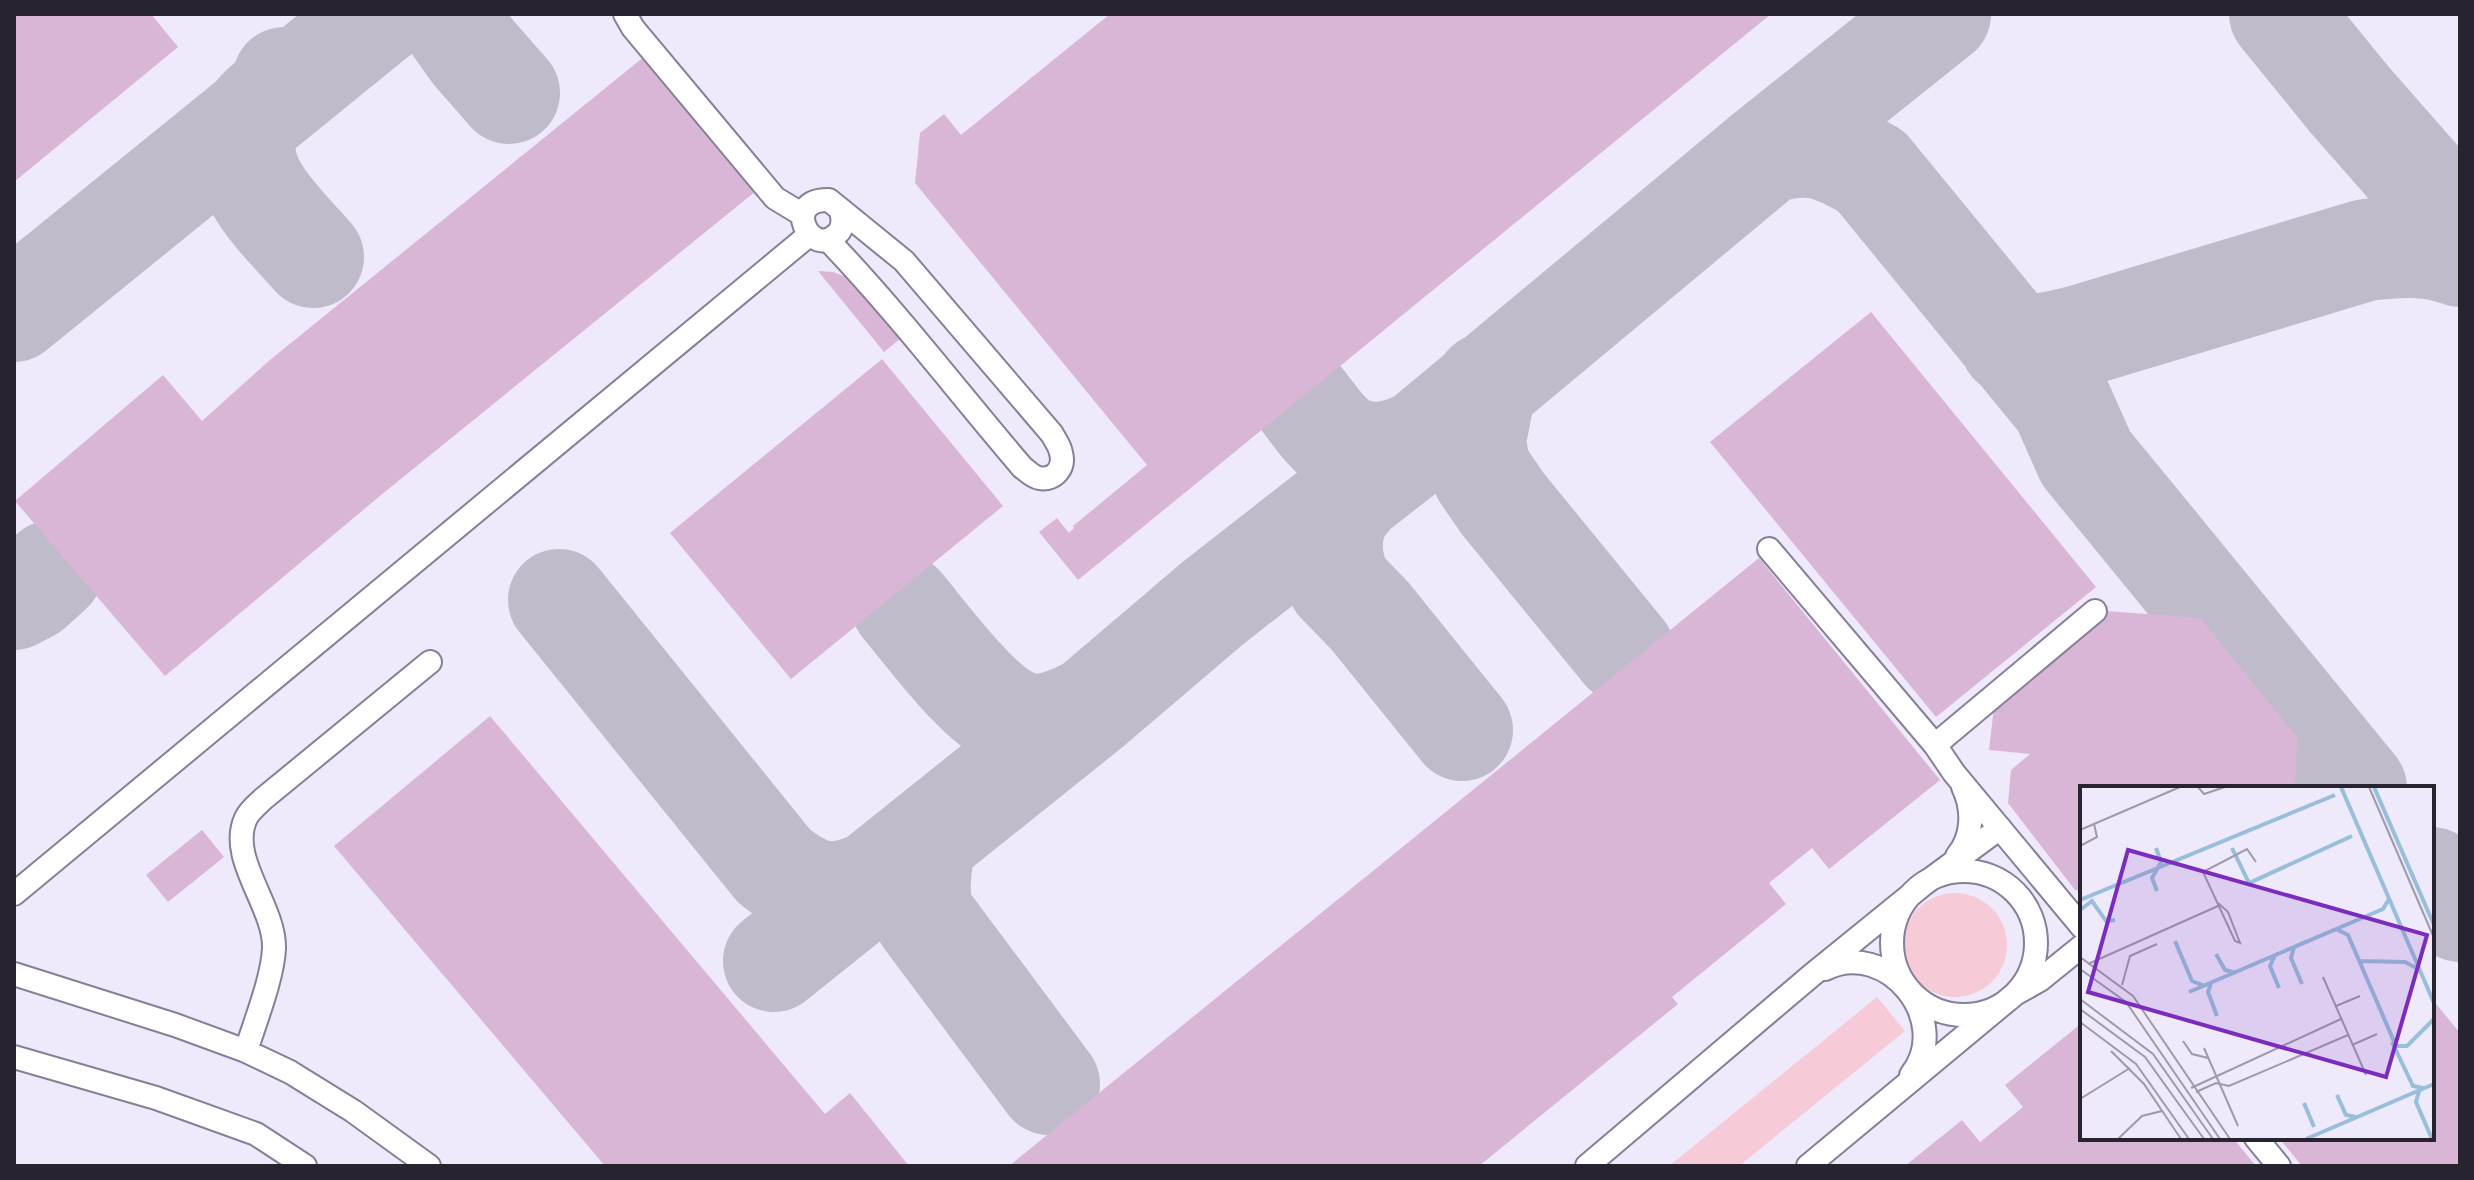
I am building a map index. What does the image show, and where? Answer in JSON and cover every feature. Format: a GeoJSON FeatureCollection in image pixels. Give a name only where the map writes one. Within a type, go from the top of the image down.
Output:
{"type":"FeatureCollection","features":[{"type":"Feature","properties":{"kind":"lane"},"geometry":{"type":"LineString","coordinates":[[625,14],[633,28],[775,198],[878,291],[1022,467],[1036,478],[1047,478],[1058,473],[1063,465],[1061,451],[1052,434],[904,261],[829,200],[813,202],[813,230]]}},
{"type":"Feature","properties":{"kind":"lane"},"geometry":{"type":"LineString","coordinates":[[14,894],[813,230],[839,231],[843,218],[841,211]]}},
{"type":"Feature","properties":{"kind":"lane"},"geometry":{"type":"LineString","coordinates":[[1769,549],[1935,745],[1965,791],[1970,812],[1969,833],[1949,866]]}},
{"type":"Feature","properties":{"kind":"lane"},"geometry":{"type":"LineString","coordinates":[[1935,745],[2095,611]]}},
{"type":"Feature","properties":{"kind":"lane"},"geometry":{"type":"LineString","coordinates":[[246,1051],[274,951],[272,926],[241,849],[241,831],[247,815],[430,662]]}},
{"type":"Feature","properties":{"kind":"lane"},"geometry":{"type":"LineString","coordinates":[[1954,773],[2080,925]]}},
{"type":"Feature","properties":{"kind":"lane"},"geometry":{"type":"LineString","coordinates":[[1587,1166],[1812,975],[1924,884],[2000,828]]}},
{"type":"Feature","properties":{"kind":"lane"},"geometry":{"type":"LineString","coordinates":[[1808,1166],[2015,994],[2028,977],[2035,957],[2037,936],[2031,916],[2021,897],[2004,883],[1985,874],[1964,871],[1943,875],[1924,884],[1909,897],[1898,914],[1893,933],[1893,953],[1898,972],[1919,1007],[1925,1027],[1923,1049],[1916,1069],[1903,1086]]}},
{"type":"Feature","properties":{"kind":"lane"},"geometry":{"type":"LineString","coordinates":[[2040,980],[2080,948]]}},
{"type":"Feature","properties":{"kind":"lane"},"geometry":{"type":"LineString","coordinates":[[1812,975],[1831,966],[1852,962],[1873,965],[1893,975],[1923,1002],[1941,1011],[1960,1015],[1980,1013],[1999,1006],[2059,971],[2080,968]]}},
{"type":"Feature","properties":{"kind":"lane"},"geometry":{"type":"LineString","coordinates":[[14,974],[246,1051],[290,1072],[353,1111],[429,1166]]}},
{"type":"Feature","properties":{"kind":"lane"},"geometry":{"type":"LineString","coordinates":[[14,1057],[156,1098],[256,1134],[305,1166]]}},
{"type":"Feature","properties":{"kind":"lane"},"geometry":{"type":"LineString","coordinates":[[2258,1140],[2279,1166]]}},
{"type":"Feature","properties":{"kind":"shaded area"},"geometry":{"type":"Polygon","coordinates":[[[1955,893],[1975,897],[1992,908],[2003,925],[2007,945],[2003,965],[1992,982],[1975,993],[1955,997],[1935,993],[1918,982],[1907,965],[1903,945],[1907,925],[1918,908],[1935,897],[1955,893]]]}},
{"type":"Feature","properties":{"kind":"shaded area"},"geometry":{"type":"Polygon","coordinates":[[[1877,997],[1905,1031],[1739,1166],[1669,1166],[1877,997]]]}},
{"type":"Feature","properties":{"kind":"building"},"geometry":{"type":"Polygon","coordinates":[[[14,14],[151,14],[178,47],[14,182],[14,14]]]}},
{"type":"Feature","properties":{"kind":"building"},"geometry":{"type":"Polygon","coordinates":[[[1110,14],[1771,14],[1078,580],[1039,532],[1057,518],[1069,533],[1073,526],[1147,465],[915,183],[920,133],[944,114],[961,135],[1110,14]]]}},
{"type":"Feature","properties":{"kind":"building"},"geometry":{"type":"Polygon","coordinates":[[[645,56],[756,191],[381,495],[165,676],[15,501],[163,375],[202,421],[270,360],[645,56]]]}},
{"type":"Feature","properties":{"kind":"building"},"geometry":{"type":"Polygon","coordinates":[[[818,271],[833,272],[857,281],[906,334],[884,352],[818,271]]]}},
{"type":"Feature","properties":{"kind":"building"},"geometry":{"type":"Polygon","coordinates":[[[1871,312],[2096,587],[1936,717],[1710,442],[1871,312]]]}},
{"type":"Feature","properties":{"kind":"building"},"geometry":{"type":"Polygon","coordinates":[[[882,359],[1003,506],[791,679],[670,533],[882,359]]]}},
{"type":"Feature","properties":{"kind":"building"},"geometry":{"type":"Polygon","coordinates":[[[1759,558],[1940,780],[1829,869],[1812,848],[1769,883],[1786,904],[1672,997],[1678,1004],[1479,1166],[1009,1166],[1759,558]]]}},
{"type":"Feature","properties":{"kind":"building"},"geometry":{"type":"Polygon","coordinates":[[[2106,611],[2200,618],[2297,737],[2295,786],[2080,786],[2080,891],[2075,890],[2008,803],[2011,770],[2030,754],[1989,750],[1995,699],[2106,611]]]}},
{"type":"Feature","properties":{"kind":"building"},"geometry":{"type":"Polygon","coordinates":[[[490,716],[825,1114],[850,1093],[909,1166],[605,1166],[334,846],[490,716]]]}},
{"type":"Feature","properties":{"kind":"building"},"geometry":{"type":"Polygon","coordinates":[[[202,830],[224,857],[168,902],[146,875],[202,830]]]}},
{"type":"Feature","properties":{"kind":"building"},"geometry":{"type":"Polygon","coordinates":[[[2434,1001],[2460,1033],[2460,1166],[2302,1166],[2281,1140],[2434,1140],[2434,1001]]]}},
{"type":"Feature","properties":{"kind":"building"},"geometry":{"type":"Polygon","coordinates":[[[2080,1025],[2080,1140],[2235,1140],[2256,1166],[1905,1166],[1962,1120],[1980,1142],[2023,1107],[2005,1085],[2080,1025]]]}},
{"type":"Feature","properties":{"kind":"taxiway"},"geometry":{"type":"LineString","coordinates":[[14,311],[380,14]]}},
{"type":"Feature","properties":{"kind":"taxiway"},"geometry":{"type":"LineString","coordinates":[[446,14],[473,52],[509,93]]}},
{"type":"Feature","properties":{"kind":"taxiway"},"geometry":{"type":"LineString","coordinates":[[774,961],[1091,707],[1213,603],[1424,438],[1766,153],[1940,14]]}},
{"type":"Feature","properties":{"kind":"taxiway"},"geometry":{"type":"LineString","coordinates":[[2280,14],[2460,230]]}},
{"type":"Feature","properties":{"kind":"taxiway"},"geometry":{"type":"LineString","coordinates":[[284,78],[277,92],[250,122],[245,142],[246,160],[261,196],[313,257]]}},
{"type":"Feature","properties":{"kind":"taxiway"},"geometry":{"type":"LineString","coordinates":[[1766,153],[1796,147],[1821,148],[1871,171],[2062,404],[2086,458],[2354,786]]}},
{"type":"Feature","properties":{"kind":"taxiway"},"geometry":{"type":"LineString","coordinates":[[2011,344],[2037,344],[2080,336],[2366,250],[2413,247],[2437,249],[2460,256]]}},
{"type":"Feature","properties":{"kind":"taxiway"},"geometry":{"type":"LineString","coordinates":[[1486,384],[1475,440],[1483,475],[1503,504],[1624,652]]}},
{"type":"Feature","properties":{"kind":"taxiway"},"geometry":{"type":"LineString","coordinates":[[1304,402],[1332,436],[1354,449],[1385,452],[1424,438]]}},
{"type":"Feature","properties":{"kind":"taxiway"},"geometry":{"type":"LineString","coordinates":[[1356,490],[1338,513],[1332,535],[1332,555],[1338,583],[1370,616],[1462,730]]}},
{"type":"Feature","properties":{"kind":"taxiway"},"geometry":{"type":"LineString","coordinates":[[14,599],[31,590],[52,571]]}},
{"type":"Feature","properties":{"kind":"taxiway"},"geometry":{"type":"LineString","coordinates":[[559,600],[774,866],[814,890],[827,892],[853,889],[883,876]]}},
{"type":"Feature","properties":{"kind":"taxiway"},"geometry":{"type":"LineString","coordinates":[[902,605],[956,671],[1005,715],[1020,722],[1039,725],[1066,719],[1091,707]]}},
{"type":"Feature","properties":{"kind":"taxiway"},"geometry":{"type":"LineString","coordinates":[[925,841],[920,889],[925,918],[1049,1084]]}},
{"type":"Feature","properties":{"kind":"taxiway"},"geometry":{"type":"LineString","coordinates":[[2434,880],[2460,911]]}}]}
